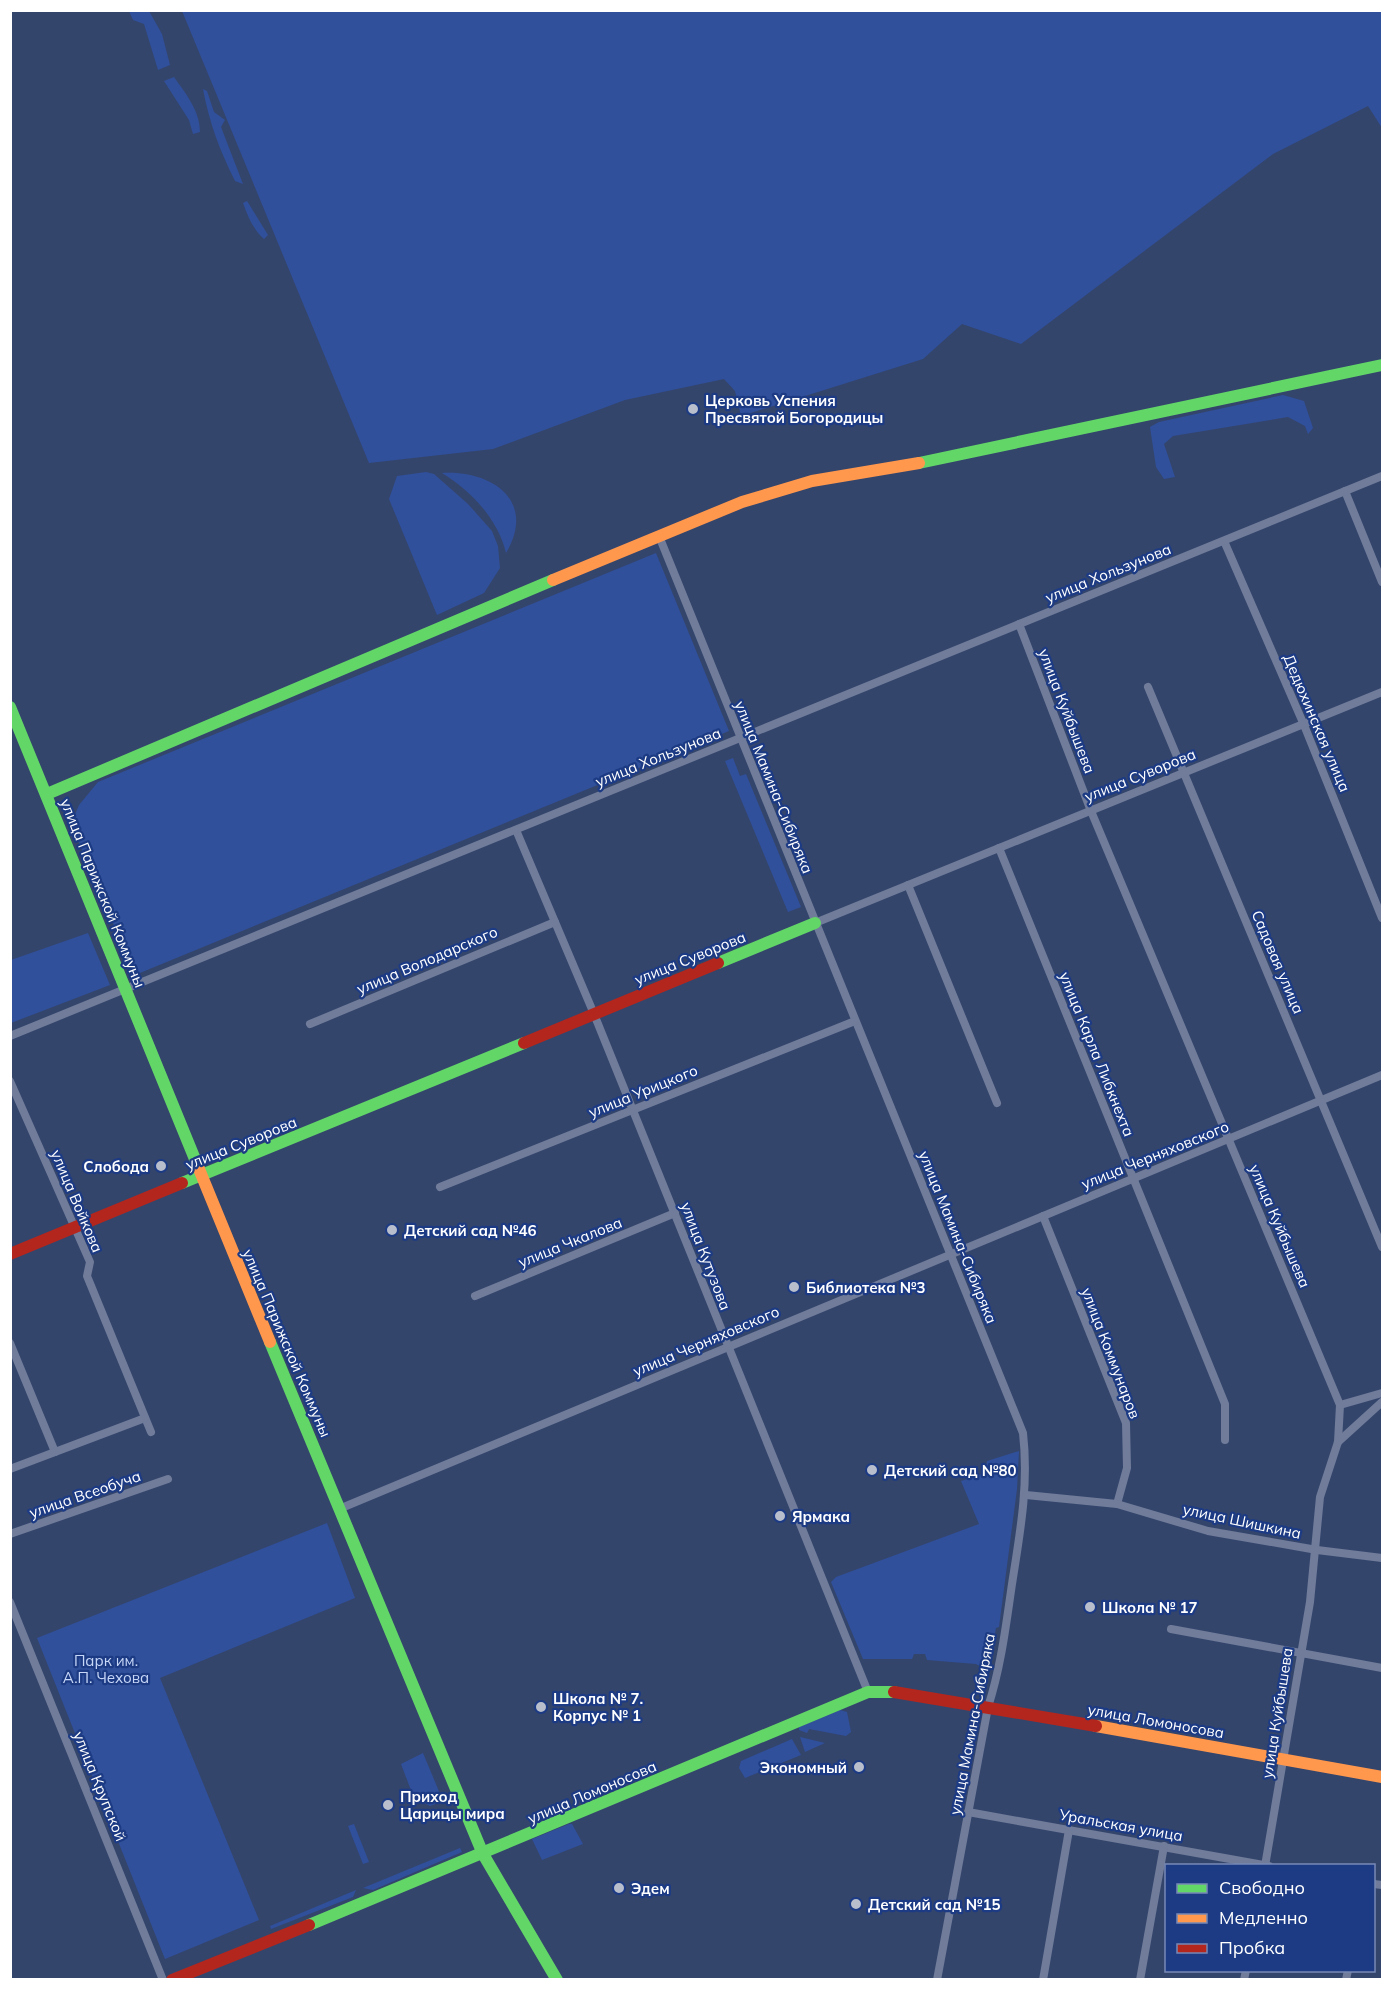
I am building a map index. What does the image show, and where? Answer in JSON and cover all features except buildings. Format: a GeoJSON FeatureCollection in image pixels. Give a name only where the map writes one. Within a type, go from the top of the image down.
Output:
{"type":"FeatureCollection","features":[{"type":"Feature","properties":{"kind":"main road"},"geometry":{"type":"LineString","coordinates":[[46,794],[428,631],[742,502],[812,481],[918,463],[1383,365]]}},
{"type":"Feature","properties":{"kind":"main road","name":"улица Парижской Коммуны"},"geometry":{"type":"LineString","coordinates":[[10,707],[201,1175],[483,1854],[520,1921],[557,1980]]}},
{"type":"Feature","properties":{"kind":"main road","name":"улица Суворова"},"geometry":{"type":"LineString","coordinates":[[10,1254],[815,923]]}},
{"type":"Feature","properties":{"kind":"main road","name":"улица Ломоносова"},"geometry":{"type":"LineString","coordinates":[[172,1980],[483,1854],[868,1692],[891,1690],[1383,1777]]}},
{"type":"Feature","properties":{"kind":"street","name":"улица Хользунова"},"geometry":{"type":"LineString","coordinates":[[10,1036],[1383,476]]}},
{"type":"Feature","properties":{"kind":"street"},"geometry":{"type":"LineString","coordinates":[[1345,491],[1383,582]]}},
{"type":"Feature","properties":{"kind":"street","name":"улица Мамина-Сибиряка"},"geometry":{"type":"LineString","coordinates":[[659,536],[1023,1433],[1027,1464],[1026,1495],[997,1680],[988,1707],[937,1980]]}},
{"type":"Feature","properties":{"kind":"street","name":"Дедюхинская улица"},"geometry":{"type":"LineString","coordinates":[[1224,541],[1304,724],[1383,918]]}},
{"type":"Feature","properties":{"kind":"street","name":"улица Куйбышева"},"geometry":{"type":"LineString","coordinates":[[1019,624],[1091,811],[1340,1405],[1338,1442],[1320,1497],[1317,1550],[1266,1864]]}},
{"type":"Feature","properties":{"kind":"street","name":"Садовая улица"},"geometry":{"type":"LineString","coordinates":[[1148,687],[1383,1247]]}},
{"type":"Feature","properties":{"kind":"street","name":"улица Суворова"},"geometry":{"type":"LineString","coordinates":[[815,923],[1383,693]]}},
{"type":"Feature","properties":{"kind":"street","name":"улица Кутузова"},"geometry":{"type":"LineString","coordinates":[[516,830],[594,1014],[868,1692]]}},
{"type":"Feature","properties":{"kind":"street","name":"улица Карла Либкнехта"},"geometry":{"type":"LineString","coordinates":[[999,848],[1225,1404],[1225,1440]]}},
{"type":"Feature","properties":{"kind":"street"},"geometry":{"type":"LineString","coordinates":[[908,885],[997,1102]]}},
{"type":"Feature","properties":{"kind":"street","name":"улица Володарского"},"geometry":{"type":"LineString","coordinates":[[310,1024],[555,922]]}},
{"type":"Feature","properties":{"kind":"street","name":"улица Урицкого"},"geometry":{"type":"LineString","coordinates":[[440,1186],[855,1021]]}},
{"type":"Feature","properties":{"kind":"street","name":"улица Черняховского"},"geometry":{"type":"LineString","coordinates":[[339,1509],[727,1346],[1383,1076]]}},
{"type":"Feature","properties":{"kind":"street","name":"улица Войкова"},"geometry":{"type":"LineString","coordinates":[[10,1081],[90,1262],[87,1276],[151,1432]]}},
{"type":"Feature","properties":{"kind":"street","name":"улица Чкалова"},"geometry":{"type":"LineString","coordinates":[[475,1296],[675,1213]]}},
{"type":"Feature","properties":{"kind":"street","name":"улица Коммунаров"},"geometry":{"type":"LineString","coordinates":[[1043,1216],[1126,1423],[1127,1468],[1117,1504]]}},
{"type":"Feature","properties":{"kind":"street"},"geometry":{"type":"LineString","coordinates":[[10,1343],[55,1452]]}},
{"type":"Feature","properties":{"kind":"street"},"geometry":{"type":"LineString","coordinates":[[1340,1405],[1383,1393]]}},
{"type":"Feature","properties":{"kind":"street"},"geometry":{"type":"LineString","coordinates":[[1338,1442],[1383,1402]]}},
{"type":"Feature","properties":{"kind":"street"},"geometry":{"type":"LineString","coordinates":[[10,1469],[145,1418]]}},
{"type":"Feature","properties":{"kind":"street","name":"улица Всеобуча"},"geometry":{"type":"LineString","coordinates":[[10,1534],[168,1479]]}},
{"type":"Feature","properties":{"kind":"street","name":"улица Шишкина"},"geometry":{"type":"LineString","coordinates":[[1026,1495],[1117,1504],[1208,1530],[1317,1550],[1383,1558]]}},
{"type":"Feature","properties":{"kind":"street","name":"улица Крупской"},"geometry":{"type":"LineString","coordinates":[[10,1602],[163,1980]]}},
{"type":"Feature","properties":{"kind":"street"},"geometry":{"type":"LineString","coordinates":[[1170,1629],[1383,1668]]}},
{"type":"Feature","properties":{"kind":"street","name":"Уральская улица"},"geometry":{"type":"LineString","coordinates":[[968,1812],[1261,1864]]}},
{"type":"Feature","properties":{"kind":"street"},"geometry":{"type":"LineString","coordinates":[[1043,1980],[1069,1830]]}},
{"type":"Feature","properties":{"kind":"street"},"geometry":{"type":"LineString","coordinates":[[1140,1980],[1164,1846]]}},
{"type":"Feature","properties":{"kind":"green space"},"geometry":{"type":"Polygon","coordinates":[[[129,11],[149,11],[162,34],[170,65],[158,70],[144,24],[133,20],[129,11]]]}},
{"type":"Feature","properties":{"kind":"green space"},"geometry":{"type":"Polygon","coordinates":[[[182,11],[1382,11],[1382,128],[1368,106],[1273,154],[1021,344],[962,324],[923,359],[741,416],[735,391],[724,379],[625,400],[493,449],[369,463],[182,11]]]}},
{"type":"Feature","properties":{"kind":"green space"},"geometry":{"type":"Polygon","coordinates":[[[174,77],[195,110],[200,132],[193,134],[189,120],[164,81],[174,77]]]}},
{"type":"Feature","properties":{"kind":"green space"},"geometry":{"type":"Polygon","coordinates":[[[203,89],[207,91],[214,112],[225,120],[221,127],[243,184],[235,181],[225,159],[212,125],[203,89]]]}},
{"type":"Feature","properties":{"kind":"green space"},"geometry":{"type":"Polygon","coordinates":[[[247,201],[268,235],[264,239],[249,218],[243,203],[247,201]]]}},
{"type":"Feature","properties":{"kind":"green space"},"geometry":{"type":"Polygon","coordinates":[[[1283,395],[1304,401],[1313,428],[1308,434],[1305,426],[1288,417],[1173,436],[1164,444],[1175,477],[1164,479],[1156,467],[1150,427],[1159,422],[1283,395]]]}},
{"type":"Feature","properties":{"kind":"green space"},"geometry":{"type":"Polygon","coordinates":[[[426,472],[434,474],[468,504],[492,531],[498,546],[500,568],[484,593],[437,615],[389,499],[397,476],[426,472]]]}},
{"type":"Feature","properties":{"kind":"green space"},"geometry":{"type":"Polygon","coordinates":[[[442,473],[460,473],[477,477],[492,483],[504,492],[513,504],[516,518],[514,535],[506,553],[497,529],[482,507],[463,488],[442,473]]]}},
{"type":"Feature","properties":{"kind":"green space"},"geometry":{"type":"Polygon","coordinates":[[[656,553],[729,731],[135,975],[71,824],[79,805],[98,782],[656,553]]]}},
{"type":"Feature","properties":{"kind":"green space"},"geometry":{"type":"Polygon","coordinates":[[[733,758],[740,776],[746,774],[801,907],[788,912],[725,761],[733,758]]]}},
{"type":"Feature","properties":{"kind":"green space"},"geometry":{"type":"Polygon","coordinates":[[[88,933],[110,985],[11,1023],[11,960],[88,933]]]}},
{"type":"Feature","properties":{"kind":"green space"},"geometry":{"type":"Polygon","coordinates":[[[1019,1451],[1017,1489],[999,1627],[996,1628],[989,1671],[976,1664],[927,1660],[925,1654],[914,1654],[912,1659],[863,1659],[831,1582],[836,1577],[979,1524],[961,1481],[985,1473],[987,1461],[1019,1451]]]}},
{"type":"Feature","properties":{"kind":"green space","name":"Парк им. А.П. Чехова"},"geometry":{"type":"Polygon","coordinates":[[[327,1523],[355,1598],[160,1678],[259,1920],[165,1959],[37,1638],[327,1523]]]}},
{"type":"Feature","properties":{"kind":"green space"},"geometry":{"type":"Polygon","coordinates":[[[840,1710],[847,1712],[851,1732],[846,1736],[809,1729],[807,1733],[799,1730],[799,1727],[840,1710]]]}},
{"type":"Feature","properties":{"kind":"green space"},"geometry":{"type":"Polygon","coordinates":[[[800,1737],[825,1743],[805,1752],[800,1737]]]}},
{"type":"Feature","properties":{"kind":"green space"},"geometry":{"type":"Polygon","coordinates":[[[792,1739],[801,1755],[745,1778],[739,1768],[741,1761],[792,1739]]]}},
{"type":"Feature","properties":{"kind":"green space"},"geometry":{"type":"Polygon","coordinates":[[[423,1753],[443,1801],[430,1806],[414,1798],[401,1764],[423,1753]]]}},
{"type":"Feature","properties":{"kind":"green space"},"geometry":{"type":"Polygon","coordinates":[[[354,1824],[369,1862],[363,1864],[348,1826],[354,1824]]]}},
{"type":"Feature","properties":{"kind":"green space"},"geometry":{"type":"Polygon","coordinates":[[[572,1824],[583,1844],[542,1860],[532,1839],[572,1824]]]}},
{"type":"Feature","properties":{"kind":"green space"},"geometry":{"type":"Polygon","coordinates":[[[460,1848],[462,1852],[373,1890],[363,1888],[460,1848]]]}},
{"type":"Feature","properties":{"kind":"green space"},"geometry":{"type":"Polygon","coordinates":[[[356,1890],[353,1897],[271,1929],[270,1926],[356,1890]]]}},
{"type":"Feature","properties":{"kind":"traffic: fast"},"geometry":{"type":"LineString","coordinates":[[919,463],[1382,365]]}},
{"type":"Feature","properties":{"kind":"traffic: fast"},"geometry":{"type":"LineString","coordinates":[[47,794],[553,580]]}},
{"type":"Feature","properties":{"kind":"traffic: fast"},"geometry":{"type":"LineString","coordinates":[[10,707],[199,1169]]}},
{"type":"Feature","properties":{"kind":"traffic: fast"},"geometry":{"type":"LineString","coordinates":[[718,963],[815,923]]}},
{"type":"Feature","properties":{"kind":"traffic: fast"},"geometry":{"type":"LineString","coordinates":[[182,1183],[524,1043]]}},
{"type":"Feature","properties":{"kind":"traffic: fast"},"geometry":{"type":"LineString","coordinates":[[270,1342],[483,1854],[557,1980]]}},
{"type":"Feature","properties":{"kind":"traffic: fast"},"geometry":{"type":"LineString","coordinates":[[309,1925],[868,1692],[894,1692]]}},
{"type":"Feature","properties":{"kind":"traffic: slow"},"geometry":{"type":"LineString","coordinates":[[553,580],[742,502],[812,481],[919,463]]}},
{"type":"Feature","properties":{"kind":"traffic: slow"},"geometry":{"type":"LineString","coordinates":[[199,1169],[270,1342]]}},
{"type":"Feature","properties":{"kind":"traffic: slow"},"geometry":{"type":"LineString","coordinates":[[1096,1726],[1382,1777]]}},
{"type":"Feature","properties":{"kind":"traffic: jam"},"geometry":{"type":"LineString","coordinates":[[524,1043],[718,963]]}},
{"type":"Feature","properties":{"kind":"traffic: jam"},"geometry":{"type":"LineString","coordinates":[[10,1254],[182,1183]]}},
{"type":"Feature","properties":{"kind":"traffic: jam"},"geometry":{"type":"LineString","coordinates":[[894,1692],[1096,1726]]}},
{"type":"Feature","properties":{"kind":"traffic: jam"},"geometry":{"type":"LineString","coordinates":[[172,1980],[309,1925]]}},
{"type":"Feature","properties":{"kind":"place","name":"Церковь Успения Пресвятой Богородицы"},"geometry":{"type":"Point","coordinates":[693,409]}},
{"type":"Feature","properties":{"kind":"place","name":"Слобода"},"geometry":{"type":"Point","coordinates":[161,1166]}},
{"type":"Feature","properties":{"kind":"place","name":"Детский сад №46"},"geometry":{"type":"Point","coordinates":[392,1230]}},
{"type":"Feature","properties":{"kind":"place","name":"Библиотека №3"},"geometry":{"type":"Point","coordinates":[794,1287]}},
{"type":"Feature","properties":{"kind":"place","name":"Детский сад №80"},"geometry":{"type":"Point","coordinates":[872,1470]}},
{"type":"Feature","properties":{"kind":"place","name":"Ярмака"},"geometry":{"type":"Point","coordinates":[780,1516]}},
{"type":"Feature","properties":{"kind":"place","name":"Школа № 17"},"geometry":{"type":"Point","coordinates":[1090,1607]}},
{"type":"Feature","properties":{"kind":"place","name":"Школа № 7. Корпус № 1"},"geometry":{"type":"Point","coordinates":[541,1707]}},
{"type":"Feature","properties":{"kind":"place","name":"Экономный"},"geometry":{"type":"Point","coordinates":[859,1767]}},
{"type":"Feature","properties":{"kind":"place","name":"Приход Царицы мира"},"geometry":{"type":"Point","coordinates":[388,1805]}},
{"type":"Feature","properties":{"kind":"place","name":"Эдем"},"geometry":{"type":"Point","coordinates":[619,1888]}},
{"type":"Feature","properties":{"kind":"place","name":"Детский сад №15"},"geometry":{"type":"Point","coordinates":[856,1904]}}]}
